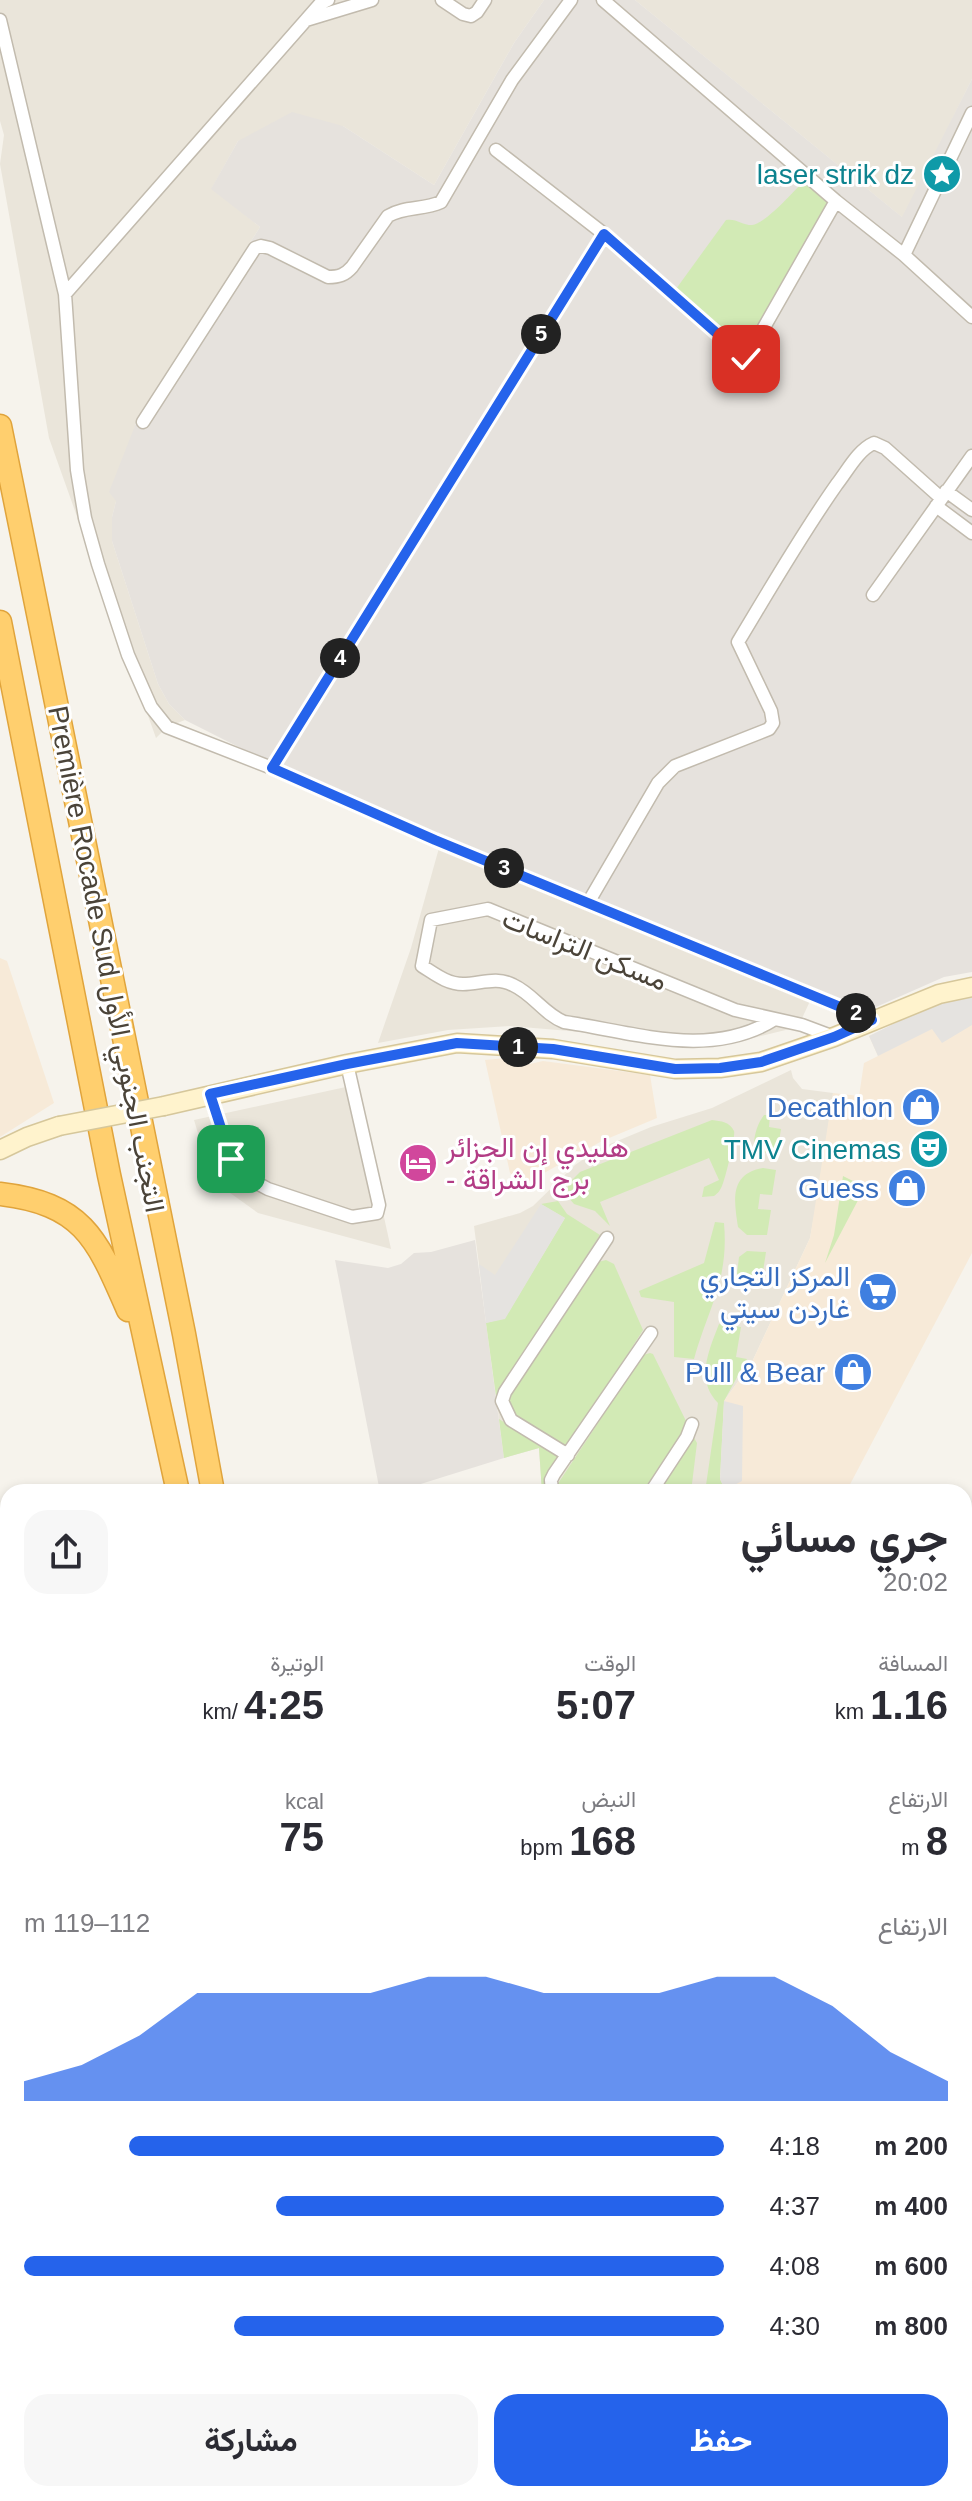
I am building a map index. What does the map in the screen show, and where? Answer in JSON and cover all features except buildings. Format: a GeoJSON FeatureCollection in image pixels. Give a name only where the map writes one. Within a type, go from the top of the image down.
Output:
{"type":"FeatureCollection","features":[{"type":"Feature","properties":{"kind":"highway","name":"Première Rocade Sud التجنب الجنوبي الأول"},"geometry":{"type":"LineString","coordinates":[[0,426],[184,1334],[212,1484]]}},
{"type":"Feature","properties":{"kind":"highway","name":"Première Rocade Sud التجنب الجنوبي الأول"},"geometry":{"type":"LineString","coordinates":[[0,622],[109,1175],[176,1484]]}},
{"type":"Feature","properties":{"kind":"highway"},"geometry":{"type":"LineString","coordinates":[[0,1194],[24,1196],[52,1204],[75,1219],[91,1236],[110,1269],[148,1357]]}},
{"type":"Feature","properties":{"kind":"main road"},"geometry":{"type":"LineString","coordinates":[[0,1150],[59,1126],[457,1043],[553,1049],[675,1069],[720,1068],[761,1062],[834,1037],[939,994],[972,987]]}},
{"type":"Feature","properties":{"kind":"street"},"geometry":{"type":"LineString","coordinates":[[306,20],[372,0]]}},
{"type":"Feature","properties":{"kind":"street"},"geometry":{"type":"LineString","coordinates":[[442,0],[471,16],[485,0]]}},
{"type":"Feature","properties":{"kind":"street"},"geometry":{"type":"LineString","coordinates":[[143,422],[255,248],[270,248],[328,277],[338,277],[352,267],[388,216],[396,211],[441,202],[512,80],[571,0]]}},
{"type":"Feature","properties":{"kind":"street"},"geometry":{"type":"LineString","coordinates":[[603,0],[836,201],[904,255],[972,317]]}},
{"type":"Feature","properties":{"kind":"street"},"geometry":{"type":"LineString","coordinates":[[65,294],[323,1]]}},
{"type":"Feature","properties":{"kind":"street"},"geometry":{"type":"LineString","coordinates":[[0,20],[65,294],[77,470],[85,518],[140,685],[151,707],[167,727],[272,768],[435,840],[872,1020]]}},
{"type":"Feature","properties":{"kind":"street"},"geometry":{"type":"LineString","coordinates":[[904,255],[972,113]]}},
{"type":"Feature","properties":{"kind":"street"},"geometry":{"type":"LineString","coordinates":[[496,150],[604,234],[746,359],[836,201]]}},
{"type":"Feature","properties":{"kind":"street"},"geometry":{"type":"LineString","coordinates":[[272,768],[604,234]]}},
{"type":"Feature","properties":{"kind":"street"},"geometry":{"type":"LineString","coordinates":[[588,903],[658,783],[675,766],[769,729],[773,723],[771,711],[738,642],[811,520],[868,446],[874,443],[885,448],[941,498],[972,533]]}},
{"type":"Feature","properties":{"kind":"street"},"geometry":{"type":"LineString","coordinates":[[873,595],[972,456]]}},
{"type":"Feature","properties":{"kind":"street"},"geometry":{"type":"LineString","coordinates":[[941,498],[972,510]]}},
{"type":"Feature","properties":{"kind":"street","name":"مسكن التراسات"},"geometry":{"type":"LineString","coordinates":[[775,1019],[744,1035],[692,1041],[651,1038],[564,1022],[551,1017],[512,984],[497,980],[462,984],[447,981],[422,966],[431,920],[488,909],[735,1010],[802,1025],[834,1037]]}},
{"type":"Feature","properties":{"kind":"street"},"geometry":{"type":"LineString","coordinates":[[210,1094],[231,1159],[246,1177],[268,1189],[352,1217],[371,1216],[377,1213],[379,1205],[347,1064]]}},
{"type":"Feature","properties":{"kind":"street"},"geometry":{"type":"LineString","coordinates":[[568,1455],[511,1420],[502,1401],[607,1238]]}},
{"type":"Feature","properties":{"kind":"street"},"geometry":{"type":"LineString","coordinates":[[551,1484],[551,1480],[651,1333]]}},
{"type":"Feature","properties":{"kind":"street"},"geometry":{"type":"LineString","coordinates":[[656,1484],[692,1424]]}},
{"type":"Feature","properties":{"kind":"shaded area"},"geometry":{"type":"Polygon","coordinates":[[[0,0],[544,0],[514,43],[434,185],[343,126],[238,141],[212,188],[260,227],[136,423],[112,517],[112,541],[158,684],[169,704],[185,720],[167,727],[156,738],[49,438],[0,164],[4,135],[0,121],[0,0]]]}},
{"type":"Feature","properties":{"kind":"shaded area"},"geometry":{"type":"Polygon","coordinates":[[[544,0],[635,0],[902,217],[972,79],[972,972],[944,977],[851,1018],[439,848],[185,720],[169,704],[158,684],[112,541],[116,501],[109,492],[136,423],[260,227],[211,189],[238,141],[292,112],[343,126],[434,185],[514,43],[544,0]]]}},
{"type":"Feature","properties":{"kind":"shaded area"},"geometry":{"type":"Polygon","coordinates":[[[635,0],[972,0],[972,79],[903,218],[635,0]]]}},
{"type":"Feature","properties":{"kind":"shaded area"},"geometry":{"type":"Polygon","coordinates":[[[439,848],[810,1001],[798,1027],[741,1041],[692,1046],[656,1044],[605,1034],[510,1026],[448,1030],[378,1043],[411,948],[439,848]]]}},
{"type":"Feature","properties":{"kind":"shaded area"},"geometry":{"type":"Polygon","coordinates":[[[0,958],[7,961],[54,1103],[0,1137],[0,958]]]}},
{"type":"Feature","properties":{"kind":"shaded area"},"geometry":{"type":"Polygon","coordinates":[[[972,996],[972,1253],[850,1484],[722,1484],[724,1401],[752,1362],[810,1238],[833,1093],[859,1096],[864,1063],[878,1056],[869,1036],[972,996]]]}},
{"type":"Feature","properties":{"kind":"shaded area"},"geometry":{"type":"Polygon","coordinates":[[[972,996],[972,1025],[942,1043],[932,1029],[878,1056],[869,1036],[930,1006],[972,996]]]}},
{"type":"Feature","properties":{"kind":"shaded area"},"geometry":{"type":"Polygon","coordinates":[[[506,1058],[530,1064],[543,1061],[650,1075],[657,1118],[602,1141],[524,1184],[510,1173],[485,1060],[506,1058]]]}},
{"type":"Feature","properties":{"kind":"shaded area"},"geometry":{"type":"Polygon","coordinates":[[[791,1070],[802,1089],[833,1093],[810,1238],[752,1362],[724,1401],[720,1479],[723,1484],[541,1484],[539,1448],[504,1458],[474,1226],[520,1213],[533,1206],[575,1165],[598,1149],[651,1127],[712,1108],[791,1070]]]}},
{"type":"Feature","properties":{"kind":"shaded area"},"geometry":{"type":"Polygon","coordinates":[[[355,1085],[391,1249],[258,1213],[212,1180],[194,1120],[355,1085]]]}},
{"type":"Feature","properties":{"kind":"shaded area"},"geometry":{"type":"Polygon","coordinates":[[[541,1204],[565,1218],[505,1319],[486,1323],[479,1264],[495,1275],[541,1204]]]}},
{"type":"Feature","properties":{"kind":"shaded area"},"geometry":{"type":"Polygon","coordinates":[[[475,1240],[504,1458],[421,1484],[378,1484],[335,1260],[388,1268],[401,1264],[414,1253],[431,1252],[475,1240]]]}},
{"type":"Feature","properties":{"kind":"shaded area"},"geometry":{"type":"Polygon","coordinates":[[[724,1401],[743,1406],[742,1481],[722,1484],[724,1401]]]}},
{"type":"Feature","properties":{"kind":"green space"},"geometry":{"type":"Polygon","coordinates":[[[803,182],[829,202],[745,347],[676,289],[726,220],[748,225],[758,223],[803,182]]]}},
{"type":"Feature","properties":{"kind":"green space"},"geometry":{"type":"Polygon","coordinates":[[[764,1115],[770,1115],[769,1127],[781,1129],[777,1154],[755,1151],[756,1132],[764,1115]]]}},
{"type":"Feature","properties":{"kind":"green space"},"geometry":{"type":"Polygon","coordinates":[[[712,1120],[728,1124],[734,1131],[723,1182],[714,1196],[702,1197],[704,1187],[719,1180],[709,1158],[600,1202],[610,1226],[595,1211],[574,1204],[568,1197],[568,1184],[580,1172],[712,1120]]]}},
{"type":"Feature","properties":{"kind":"green space"},"geometry":{"type":"Polygon","coordinates":[[[763,1168],[776,1170],[772,1195],[760,1194],[758,1209],[771,1210],[767,1235],[747,1235],[738,1227],[736,1190],[744,1176],[763,1168]]]}},
{"type":"Feature","properties":{"kind":"green space"},"geometry":{"type":"Polygon","coordinates":[[[843,1176],[865,1187],[825,1263],[834,1235],[843,1176]]]}},
{"type":"Feature","properties":{"kind":"green space"},"geometry":{"type":"Polygon","coordinates":[[[558,1201],[567,1214],[600,1235],[496,1396],[486,1323],[505,1318],[565,1218],[541,1204],[558,1201]]]}},
{"type":"Feature","properties":{"kind":"green space"},"geometry":{"type":"Polygon","coordinates":[[[715,1222],[724,1223],[721,1277],[694,1359],[674,1357],[674,1302],[641,1297],[639,1291],[704,1263],[715,1222]]]}},
{"type":"Feature","properties":{"kind":"green space"},"geometry":{"type":"Polygon","coordinates":[[[747,1251],[766,1252],[762,1278],[737,1274],[739,1257],[747,1251]]]}},
{"type":"Feature","properties":{"kind":"green space"},"geometry":{"type":"Polygon","coordinates":[[[606,1260],[614,1264],[643,1330],[568,1449],[521,1421],[509,1404],[508,1395],[598,1262],[606,1260]]]}},
{"type":"Feature","properties":{"kind":"green space"},"geometry":{"type":"Polygon","coordinates":[[[719,1324],[741,1327],[736,1357],[747,1359],[724,1401],[722,1484],[706,1484],[718,1403],[707,1385],[706,1365],[719,1324]]]}},
{"type":"Feature","properties":{"kind":"green space"},"geometry":{"type":"Polygon","coordinates":[[[653,1354],[688,1425],[650,1484],[558,1484],[643,1355],[653,1354]]]}},
{"type":"Feature","properties":{"kind":"green space"},"geometry":{"type":"Polygon","coordinates":[[[499,1419],[557,1456],[557,1460],[544,1479],[545,1484],[541,1484],[539,1448],[504,1458],[499,1419]]]}},
{"type":"Feature","properties":{"kind":"green space"},"geometry":{"type":"Polygon","coordinates":[[[693,1436],[697,1443],[692,1484],[664,1484],[693,1436]]]}},
{"type":"Feature","properties":{"kind":"place","name":"laser strik dz"},"geometry":{"type":"Point","coordinates":[942,174]}},
{"type":"Feature","properties":{"kind":"place","name":"Decathlon"},"geometry":{"type":"Point","coordinates":[921,1107]}},
{"type":"Feature","properties":{"kind":"place","name":"TMV Cinemas"},"geometry":{"type":"Point","coordinates":[929,1149]}},
{"type":"Feature","properties":{"kind":"place","name":"هليدي إن الجزائر - برج الشراقة"},"geometry":{"type":"Point","coordinates":[418,1163]}},
{"type":"Feature","properties":{"kind":"place","name":"Guess"},"geometry":{"type":"Point","coordinates":[907,1188]}},
{"type":"Feature","properties":{"kind":"place","name":"المركز التجاري غاردن سيتي"},"geometry":{"type":"Point","coordinates":[878,1292]}},
{"type":"Feature","properties":{"kind":"place","name":"Pull & Bear"},"geometry":{"type":"Point","coordinates":[853,1372]}},
{"type":"Feature","properties":{"kind":"route"},"geometry":{"type":"LineString","coordinates":[[231,1159],[210,1094],[457,1043],[553,1049],[675,1069],[720,1068],[761,1062],[834,1037],[872,1020],[435,840],[272,768],[604,234],[746,359]]}}]}
